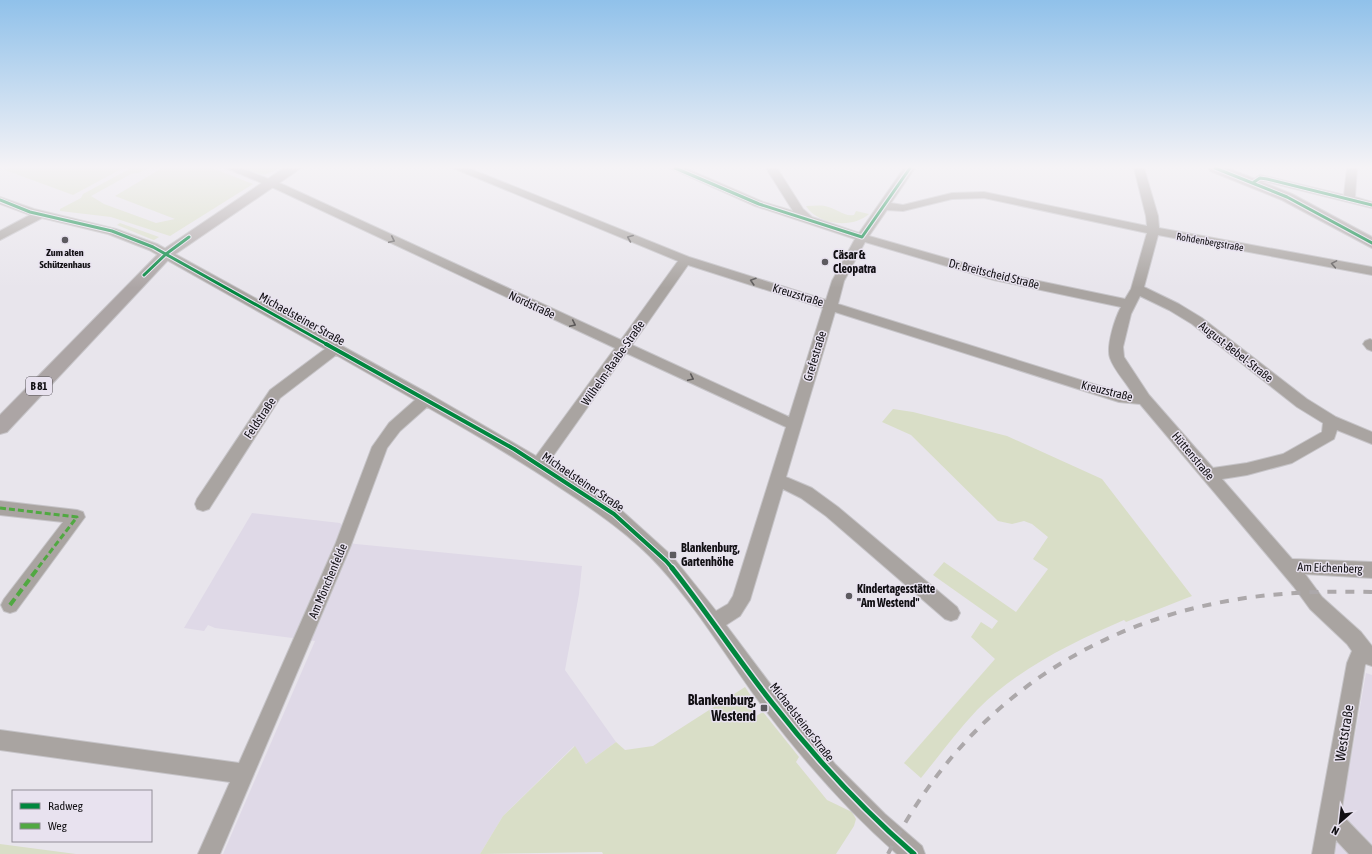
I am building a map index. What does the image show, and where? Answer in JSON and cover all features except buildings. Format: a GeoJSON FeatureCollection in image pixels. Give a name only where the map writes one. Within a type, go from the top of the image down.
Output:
{"type":"FeatureCollection","features":[{"type":"Feature","properties":{"kind":"main road","name":"B 81"},"geometry":{"type":"LineString","coordinates":[[0,427],[166,254],[234,208]]}},
{"type":"Feature","properties":{"kind":"main road"},"geometry":{"type":"LineString","coordinates":[[1309,208],[1372,243]]}},
{"type":"Feature","properties":{"kind":"street","name":"Michaelsteiner Straße"},"geometry":{"type":"LineString","coordinates":[[20,208],[39,215],[119,233],[142,241],[426,399],[538,464],[614,514],[666,561],[714,622],[805,745],[857,802],[887,831],[914,854]]}},
{"type":"Feature","properties":{"kind":"street","name":"Nordstraße"},"geometry":{"type":"LineString","coordinates":[[324,208],[625,348],[782,420],[794,424]]}},
{"type":"Feature","properties":{"kind":"street","name":"Kreuzstraße"},"geometry":{"type":"LineString","coordinates":[[557,208],[686,260],[1119,397],[1144,398]]}},
{"type":"Feature","properties":{"kind":"street","name":"Dr. Breitscheid Straße"},"geometry":{"type":"LineString","coordinates":[[772,208],[808,219],[830,228],[994,276],[1128,304]]}},
{"type":"Feature","properties":{"kind":"street"},"geometry":{"type":"LineString","coordinates":[[797,208],[808,219]]}},
{"type":"Feature","properties":{"kind":"street","name":"Grefestraße"},"geometry":{"type":"LineString","coordinates":[[714,622],[734,610],[741,600],[838,281],[862,237],[883,208]]}},
{"type":"Feature","properties":{"kind":"street","name":"Rohdenbergstraße"},"geometry":{"type":"LineString","coordinates":[[1044,208],[1153,231],[1372,271]]}},
{"type":"Feature","properties":{"kind":"street"},"geometry":{"type":"LineString","coordinates":[[1150,208],[1153,231]]}},
{"type":"Feature","properties":{"kind":"street"},"geometry":{"type":"LineString","coordinates":[[0,236],[39,215]]}},
{"type":"Feature","properties":{"kind":"street","name":"Hüttenstraße"},"geometry":{"type":"LineString","coordinates":[[1153,231],[1137,289],[1128,304],[1116,347],[1117,358],[1144,398],[1288,567],[1316,603],[1354,638],[1368,654]]}},
{"type":"Feature","properties":{"kind":"street","name":"Wilhelm-Raabe-Straße"},"geometry":{"type":"LineString","coordinates":[[538,464],[549,452],[625,348],[686,260]]}},
{"type":"Feature","properties":{"kind":"street","name":"August-Bebel-Straße"},"geometry":{"type":"LineString","coordinates":[[1137,289],[1174,307],[1218,336],[1302,403],[1331,421],[1372,438]]}},
{"type":"Feature","properties":{"kind":"street","name":"Feldstraße"},"geometry":{"type":"LineString","coordinates":[[203,504],[275,394],[335,349]]}},
{"type":"Feature","properties":{"kind":"street","name":"Am Mönchenfelde"},"geometry":{"type":"LineString","coordinates":[[209,854],[341,552],[382,442],[393,429],[426,399]]}},
{"type":"Feature","properties":{"kind":"street"},"geometry":{"type":"LineString","coordinates":[[1209,475],[1247,469],[1287,458],[1329,435],[1331,421]]}},
{"type":"Feature","properties":{"kind":"street"},"geometry":{"type":"LineString","coordinates":[[777,480],[793,485],[832,510],[880,554],[951,613]]}},
{"type":"Feature","properties":{"kind":"street"},"geometry":{"type":"LineString","coordinates":[[0,508],[77,517],[10,605]]}},
{"type":"Feature","properties":{"kind":"street","name":"Am Eichenberg"},"geometry":{"type":"LineString","coordinates":[[1288,567],[1306,566],[1372,570]]}},
{"type":"Feature","properties":{"kind":"street","name":"Weststraße"},"geometry":{"type":"LineString","coordinates":[[1322,854],[1330,818],[1356,663],[1368,654]]}},
{"type":"Feature","properties":{"kind":"street"},"geometry":{"type":"LineString","coordinates":[[0,740],[245,774]]}},
{"type":"Feature","properties":{"kind":"street"},"geometry":{"type":"LineString","coordinates":[[1330,818],[1364,854]]}},
{"type":"Feature","properties":{"kind":"shaded area"},"geometry":{"type":"Polygon","coordinates":[[[252,513],[340,523],[345,529],[340,541],[356,544],[582,566],[579,594],[565,670],[616,742],[586,764],[574,746],[503,816],[480,854],[223,854],[315,641],[215,628],[208,625],[204,631],[184,628],[252,513]]]}},
{"type":"Feature","properties":{"kind":"shaded area"},"geometry":{"type":"Polygon","coordinates":[[[1366,673],[1372,675],[1372,854],[1334,854],[1366,673]]]}},
{"type":"Feature","properties":{"kind":"green space"},"geometry":{"type":"Polygon","coordinates":[[[115,208],[156,223],[175,219],[146,208],[215,208],[170,236],[111,217],[60,211],[60,209],[115,208]]]}},
{"type":"Feature","properties":{"kind":"green space"},"geometry":{"type":"Polygon","coordinates":[[[808,208],[830,208],[847,215],[854,215],[856,211],[869,214],[854,222],[836,223],[827,221],[811,212],[808,208]]]}},
{"type":"Feature","properties":{"kind":"green space"},"geometry":{"type":"Polygon","coordinates":[[[120,223],[159,237],[154,240],[151,239],[117,225],[120,223]]]}},
{"type":"Feature","properties":{"kind":"green space"},"geometry":{"type":"Polygon","coordinates":[[[893,409],[913,412],[1007,436],[1102,479],[1192,596],[1126,622],[1124,620],[1104,629],[1046,658],[1010,681],[977,710],[921,778],[904,763],[995,659],[971,637],[981,622],[992,629],[998,621],[933,575],[944,562],[1016,612],[1048,569],[1033,559],[1048,537],[1032,524],[1024,521],[1012,524],[998,521],[911,435],[882,422],[893,409]]]}},
{"type":"Feature","properties":{"kind":"green space"},"geometry":{"type":"Polygon","coordinates":[[[745,687],[755,702],[749,706],[756,716],[763,712],[799,757],[796,762],[827,800],[852,812],[856,819],[854,826],[836,854],[603,854],[602,852],[480,854],[503,816],[575,746],[586,764],[616,742],[625,750],[653,746],[745,687]]]}},
{"type":"Feature","properties":{"kind":"green space"},"geometry":{"type":"Polygon","coordinates":[[[0,844],[76,854],[0,854],[0,844]]]}},
{"type":"Feature","properties":{"kind":"railway"},"geometry":{"type":"LineString","coordinates":[[888,854],[917,803],[951,758],[990,718],[1032,683],[1078,653],[1128,629],[1182,611],[1239,599],[1305,592],[1372,592]]}},
{"type":"Feature","properties":{"kind":"marked path"},"geometry":{"type":"LineString","coordinates":[[0,508],[77,517],[10,605]]}},
{"type":"Feature","properties":{"kind":"cycle path"},"geometry":{"type":"LineString","coordinates":[[20,208],[30,212],[112,231],[153,247],[514,449],[614,514],[666,561],[698,601],[773,704],[828,771],[877,822],[914,854]]}},
{"type":"Feature","properties":{"kind":"cycle path"},"geometry":{"type":"LineString","coordinates":[[771,208],[862,237],[882,208]]}},
{"type":"Feature","properties":{"kind":"cycle path"},"geometry":{"type":"LineString","coordinates":[[1307,208],[1372,243]]}},
{"type":"Feature","properties":{"kind":"cycle path"},"geometry":{"type":"LineString","coordinates":[[144,275],[166,254],[189,237]]}},
{"type":"Feature","properties":{"kind":"place","name":"Zum alten Schützenhaus"},"geometry":{"type":"Point","coordinates":[65,240]}},
{"type":"Feature","properties":{"kind":"place","name":"Cäsar & Cleopatra"},"geometry":{"type":"Point","coordinates":[825,262]}},
{"type":"Feature","properties":{"kind":"place","name":"Blankenburg, Gartenhöhe"},"geometry":{"type":"Point","coordinates":[673,555]}},
{"type":"Feature","properties":{"kind":"place","name":"Kindertagesstätte \"Am Westend\""},"geometry":{"type":"Point","coordinates":[849,596]}},
{"type":"Feature","properties":{"kind":"place","name":"Blankenburg, Westend"},"geometry":{"type":"Point","coordinates":[764,708]}}]}
